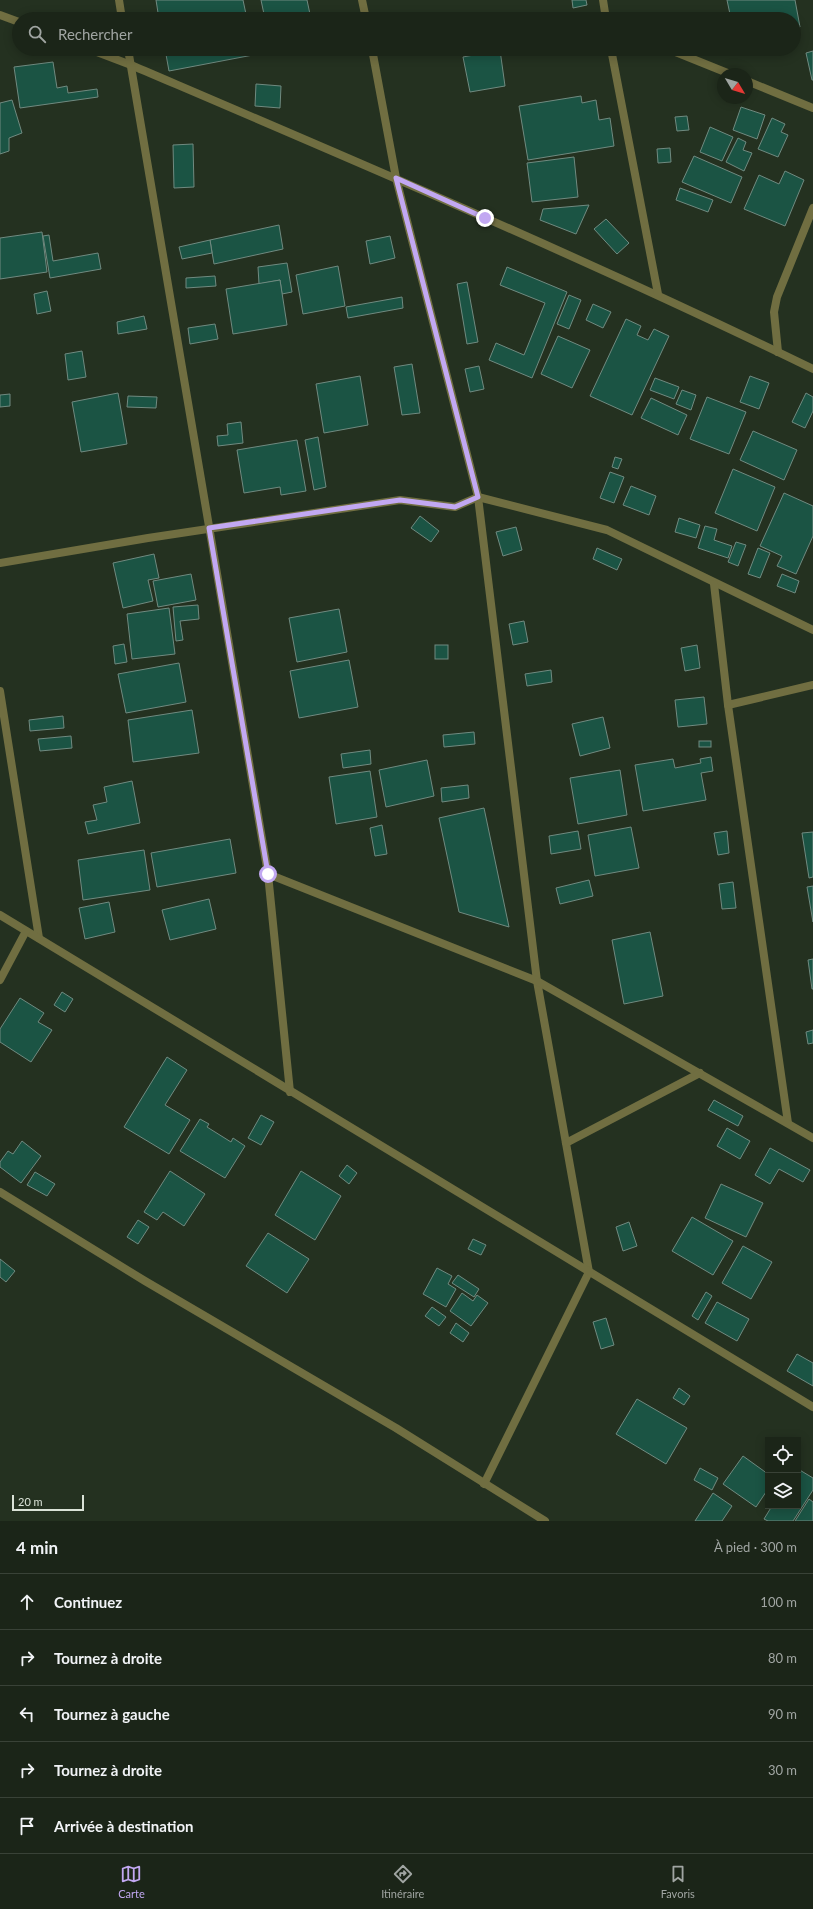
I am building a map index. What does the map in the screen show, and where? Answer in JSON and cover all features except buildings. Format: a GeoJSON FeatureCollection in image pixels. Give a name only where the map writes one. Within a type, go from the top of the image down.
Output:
{"type":"FeatureCollection","features":[{"type":"Feature","properties":{"kind":"street"},"geometry":{"type":"LineString","coordinates":[[119,0],[121,12]]}},
{"type":"Feature","properties":{"kind":"street"},"geometry":{"type":"LineString","coordinates":[[362,0],[365,12]]}},
{"type":"Feature","properties":{"kind":"street"},"geometry":{"type":"LineString","coordinates":[[603,0],[605,12]]}},
{"type":"Feature","properties":{"kind":"street"},"geometry":{"type":"LineString","coordinates":[[0,14],[12,19]]}},
{"type":"Feature","properties":{"kind":"street"},"geometry":{"type":"LineString","coordinates":[[107,56],[396,178],[658,294],[813,369]]}},
{"type":"Feature","properties":{"kind":"street"},"geometry":{"type":"LineString","coordinates":[[129,56],[268,874],[290,1092]]}},
{"type":"Feature","properties":{"kind":"street"},"geometry":{"type":"LineString","coordinates":[[373,56],[396,178],[478,497],[537,981],[589,1272],[484,1484]]}},
{"type":"Feature","properties":{"kind":"street"},"geometry":{"type":"LineString","coordinates":[[612,56],[658,294]]}},
{"type":"Feature","properties":{"kind":"street"},"geometry":{"type":"LineString","coordinates":[[685,56],[717,69]]}},
{"type":"Feature","properties":{"kind":"street"},"geometry":{"type":"LineString","coordinates":[[753,83],[813,108]]}},
{"type":"Feature","properties":{"kind":"street"},"geometry":{"type":"LineString","coordinates":[[778,352],[774,312],[777,297],[813,208]]}},
{"type":"Feature","properties":{"kind":"street"},"geometry":{"type":"LineString","coordinates":[[0,563],[209,528],[400,500],[455,507],[478,497],[607,530],[714,584],[813,630]]}},
{"type":"Feature","properties":{"kind":"street"},"geometry":{"type":"LineString","coordinates":[[714,584],[728,705],[788,1123]]}},
{"type":"Feature","properties":{"kind":"street"},"geometry":{"type":"LineString","coordinates":[[728,705],[813,686]]}},
{"type":"Feature","properties":{"kind":"street"},"geometry":{"type":"LineString","coordinates":[[0,691],[39,938]]}},
{"type":"Feature","properties":{"kind":"street"},"geometry":{"type":"LineString","coordinates":[[268,874],[537,981],[813,1138]]}},
{"type":"Feature","properties":{"kind":"street"},"geometry":{"type":"LineString","coordinates":[[0,915],[290,1092],[813,1407]]}},
{"type":"Feature","properties":{"kind":"street"},"geometry":{"type":"LineString","coordinates":[[0,980],[26,931]]}},
{"type":"Feature","properties":{"kind":"street"},"geometry":{"type":"LineString","coordinates":[[566,1143],[700,1073]]}},
{"type":"Feature","properties":{"kind":"street"},"geometry":{"type":"LineString","coordinates":[[0,1192],[145,1281],[396,1428],[545,1521]]}},
{"type":"Feature","properties":{"kind":"route"},"geometry":{"type":"LineString","coordinates":[[268,874],[209,528],[400,500],[455,507],[478,497],[396,178],[485,218]]}}]}
